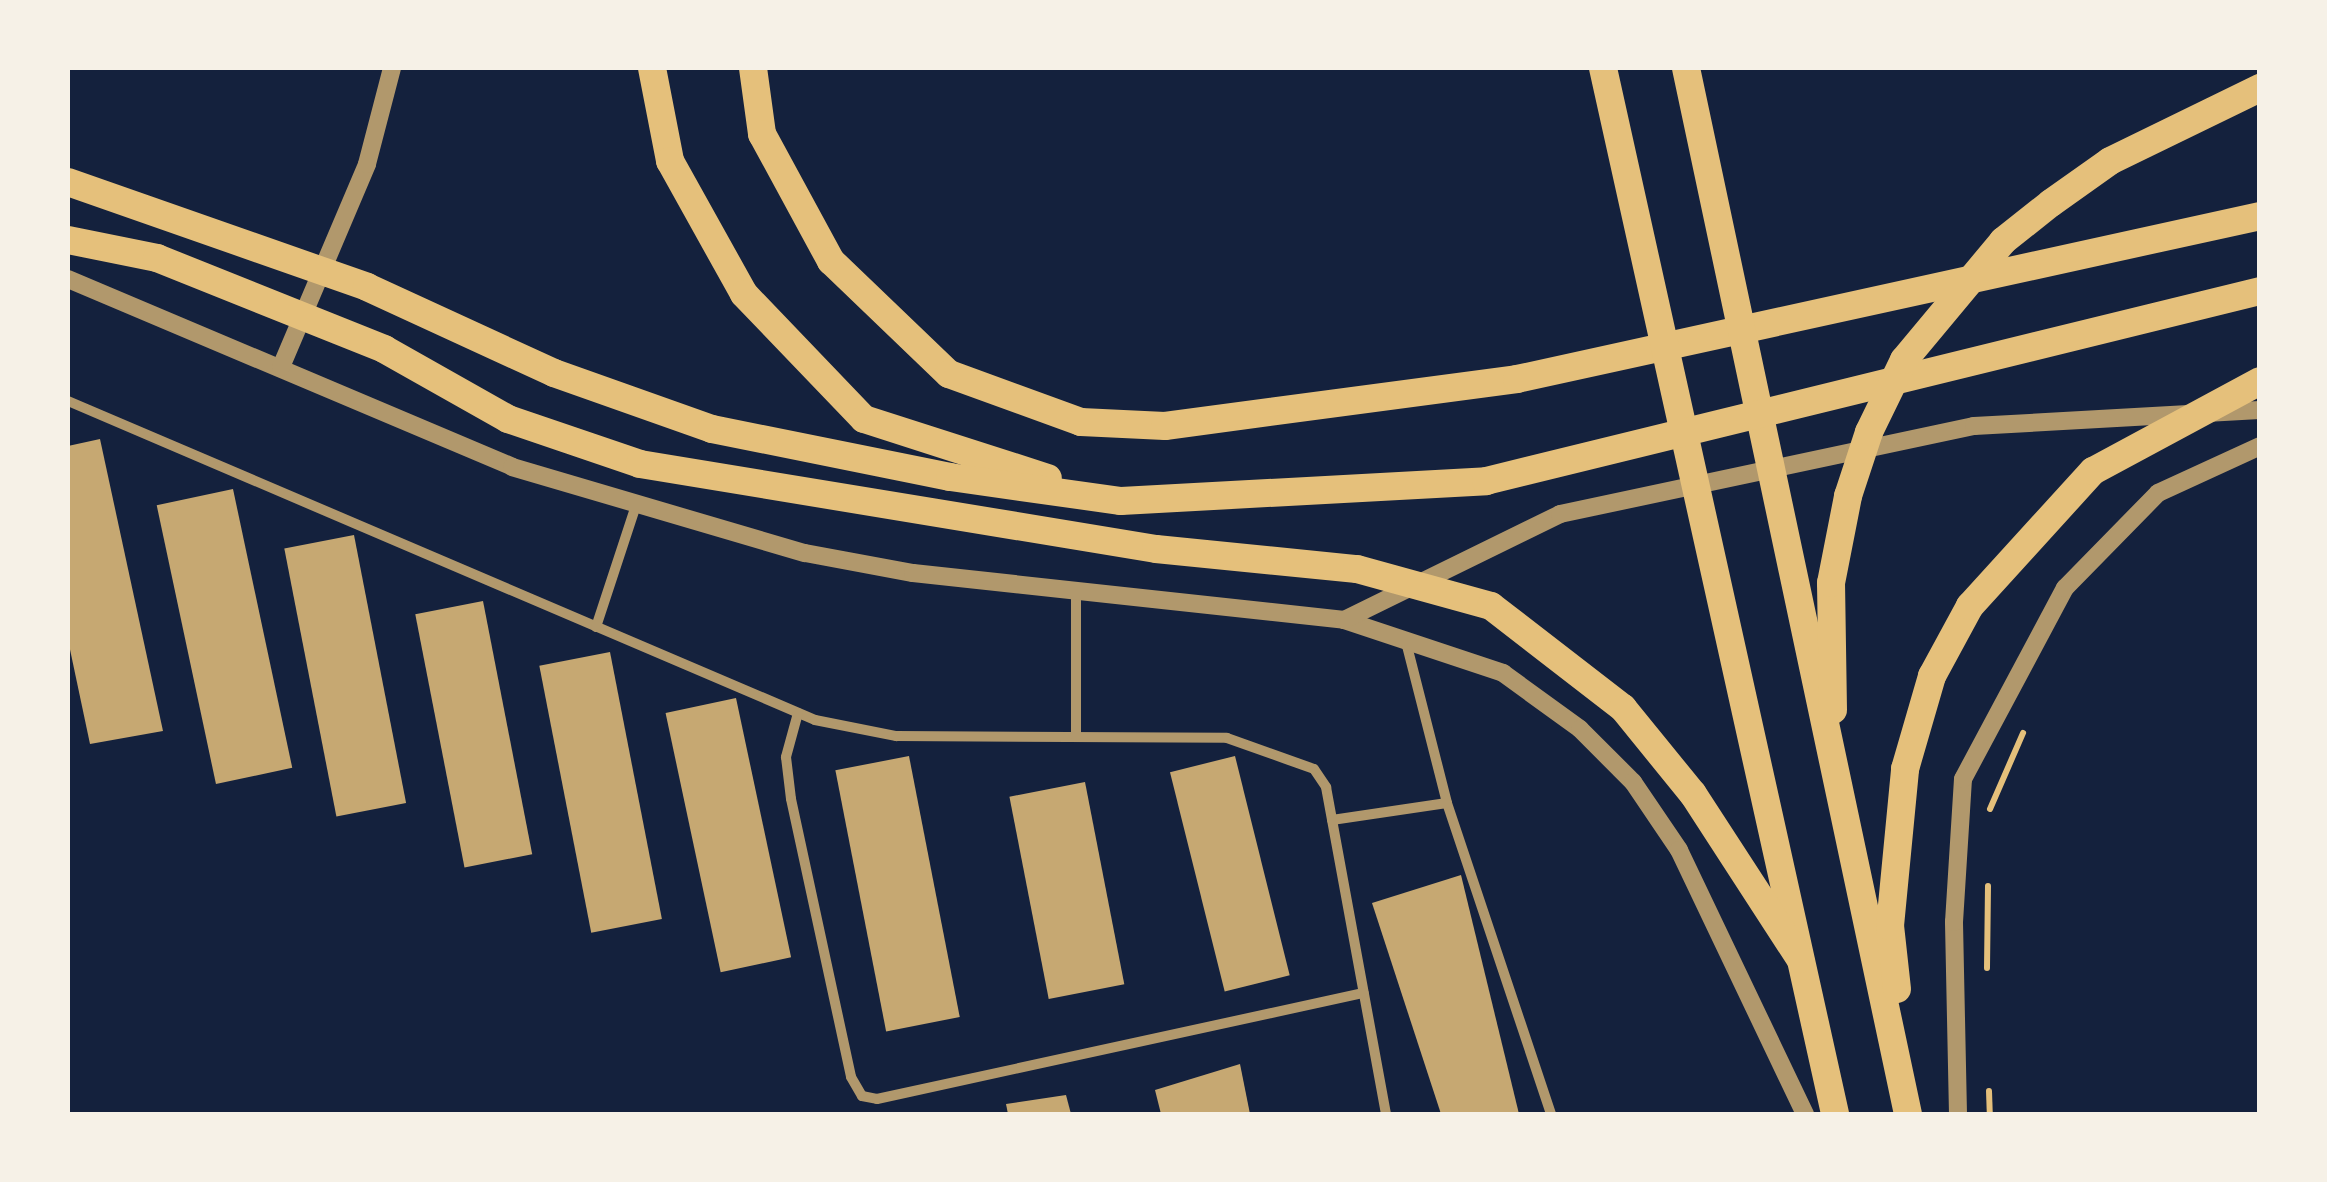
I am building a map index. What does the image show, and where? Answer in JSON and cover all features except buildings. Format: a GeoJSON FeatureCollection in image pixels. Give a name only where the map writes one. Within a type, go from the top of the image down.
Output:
{"type":"FeatureCollection","features":[{"type":"Feature","properties":{"kind":"highway"},"geometry":{"type":"LineString","coordinates":[[652,68],[670,160],[744,294],[864,419],[1121,501]]}},
{"type":"Feature","properties":{"kind":"highway"},"geometry":{"type":"LineString","coordinates":[[753,68],[762,134],[831,261],[949,374],[1082,422],[1165,426],[1517,379],[2260,216]]}},
{"type":"Feature","properties":{"kind":"highway"},"geometry":{"type":"LineString","coordinates":[[1602,68],[1836,1114]]}},
{"type":"Feature","properties":{"kind":"highway"},"geometry":{"type":"LineString","coordinates":[[1686,68],[1834,776],[1910,1114]]}},
{"type":"Feature","properties":{"kind":"highway"},"geometry":{"type":"LineString","coordinates":[[1834,776],[1831,583],[1868,432],[1904,360],[1991,254],[2051,203],[2110,160],[2260,88]]}},
{"type":"Feature","properties":{"kind":"highway"},"geometry":{"type":"LineString","coordinates":[[68,182],[367,287],[554,373],[712,429],[950,477],[1121,501],[1486,481],[2260,291]]}},
{"type":"Feature","properties":{"kind":"highway"},"geometry":{"type":"LineString","coordinates":[[68,240],[157,258],[384,349],[508,419],[640,464],[1156,549],[1357,569],[1492,606],[1623,708],[1693,794],[1800,959]]}},
{"type":"Feature","properties":{"kind":"highway"},"geometry":{"type":"LineString","coordinates":[[1910,1114],[1890,926],[1904,769],[1932,676],[1970,606],[2093,471],[2260,381]]}},
{"type":"Feature","properties":{"kind":"street"},"geometry":{"type":"LineString","coordinates":[[281,366],[367,164],[392,68]]}},
{"type":"Feature","properties":{"kind":"street"},"geometry":{"type":"LineString","coordinates":[[68,281],[281,366],[512,467],[805,553],[912,574],[1076,588],[1344,620],[1404,636],[1502,673],[1580,729],[1633,782],[1679,850],[1805,1114]]}},
{"type":"Feature","properties":{"kind":"street"},"geometry":{"type":"LineString","coordinates":[[68,402],[798,713],[896,736],[1227,738],[1253,744],[1314,769],[1326,788],[1386,1114]]}},
{"type":"Feature","properties":{"kind":"street"},"geometry":{"type":"LineString","coordinates":[[1344,620],[1560,514],[1974,426],[2260,410]]}},
{"type":"Feature","properties":{"kind":"street"},"geometry":{"type":"LineString","coordinates":[[1958,1114],[1954,922],[1964,779],[2065,588],[2158,492],[2260,446]]}},
{"type":"Feature","properties":{"kind":"street"},"geometry":{"type":"LineString","coordinates":[[596,627],[636,506]]}},
{"type":"Feature","properties":{"kind":"street"},"geometry":{"type":"LineString","coordinates":[[1076,588],[1076,737]]}},
{"type":"Feature","properties":{"kind":"street"},"geometry":{"type":"LineString","coordinates":[[1404,636],[1446,803],[1551,1114]]}},
{"type":"Feature","properties":{"kind":"street"},"geometry":{"type":"LineString","coordinates":[[798,713],[786,757],[791,799],[851,1078],[862,1096],[877,1099],[1364,993]]}},
{"type":"Feature","properties":{"kind":"street"},"geometry":{"type":"LineString","coordinates":[[1332,820],[1446,803]]}},
{"type":"Feature","properties":{"kind":"path"},"geometry":{"type":"LineString","coordinates":[[1989,830],[1989,811],[2026,726]]}},
{"type":"Feature","properties":{"kind":"path"},"geometry":{"type":"LineString","coordinates":[[1986,986],[1988,869]]}},
{"type":"Feature","properties":{"kind":"path"},"geometry":{"type":"LineString","coordinates":[[1988,1079],[1990,1114]]}}]}
